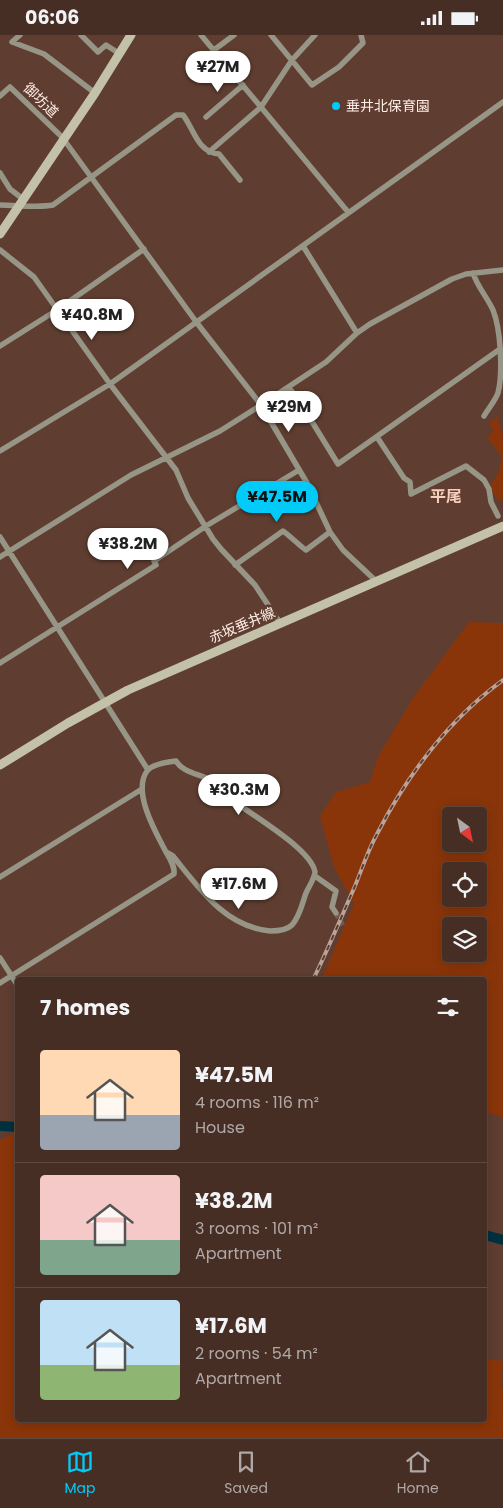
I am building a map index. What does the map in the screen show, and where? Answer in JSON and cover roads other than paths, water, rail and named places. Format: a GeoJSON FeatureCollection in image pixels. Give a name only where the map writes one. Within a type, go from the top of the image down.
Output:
{"type":"FeatureCollection","features":[{"type":"Feature","properties":{"kind":"main road"},"geometry":{"type":"LineString","coordinates":[[0,234],[95,93],[131,35]]}},
{"type":"Feature","properties":{"kind":"main road","name":"赤坂垂井線"},"geometry":{"type":"LineString","coordinates":[[0,765],[68,723],[128,690],[503,526]]}},
{"type":"Feature","properties":{"kind":"street"},"geometry":{"type":"LineString","coordinates":[[20,35],[12,42],[44,54],[95,93]]}},
{"type":"Feature","properties":{"kind":"street"},"geometry":{"type":"LineString","coordinates":[[81,35],[98,52],[106,45],[120,54]]}},
{"type":"Feature","properties":{"kind":"street"},"geometry":{"type":"LineString","coordinates":[[214,50],[234,35]]}},
{"type":"Feature","properties":{"kind":"street"},"geometry":{"type":"LineString","coordinates":[[270,35],[312,85],[339,67],[363,43],[361,35]]}},
{"type":"Feature","properties":{"kind":"street"},"geometry":{"type":"LineString","coordinates":[[209,152],[261,107],[276,81],[315,35]]}},
{"type":"Feature","properties":{"kind":"street"},"geometry":{"type":"LineString","coordinates":[[204,36],[348,212]]}},
{"type":"Feature","properties":{"kind":"street"},"geometry":{"type":"LineString","coordinates":[[206,117],[243,85]]}},
{"type":"Feature","properties":{"kind":"street","name":"御坊道"},"geometry":{"type":"LineString","coordinates":[[0,96],[10,87],[64,140]]}},
{"type":"Feature","properties":{"kind":"street"},"geometry":{"type":"LineString","coordinates":[[0,451],[110,384],[503,102]]}},
{"type":"Feature","properties":{"kind":"street"},"geometry":{"type":"LineString","coordinates":[[0,205],[21,202],[53,205],[176,115],[183,115],[188,121],[195,137],[209,152],[219,154],[240,180]]}},
{"type":"Feature","properties":{"kind":"street"},"geometry":{"type":"LineString","coordinates":[[64,140],[197,323],[261,405],[307,483],[330,532],[343,550],[376,581]]}},
{"type":"Feature","properties":{"kind":"street"},"geometry":{"type":"LineString","coordinates":[[0,173],[21,202]]}},
{"type":"Feature","properties":{"kind":"street"},"geometry":{"type":"LineString","coordinates":[[303,246],[358,333]]}},
{"type":"Feature","properties":{"kind":"street"},"geometry":{"type":"LineString","coordinates":[[0,346],[57,310],[144,249]]}},
{"type":"Feature","properties":{"kind":"street"},"geometry":{"type":"LineString","coordinates":[[0,250],[28,271],[110,384],[176,470],[188,498],[217,544],[255,585],[280,623]]}},
{"type":"Feature","properties":{"kind":"street"},"geometry":{"type":"LineString","coordinates":[[0,557],[125,479],[167,459],[204,437],[220,431],[289,388],[326,362],[358,333],[452,279],[473,273],[503,270]]}},
{"type":"Feature","properties":{"kind":"street"},"geometry":{"type":"LineString","coordinates":[[473,273],[492,309],[497,323],[500,349],[500,381],[497,395],[484,416]]}},
{"type":"Feature","properties":{"kind":"street"},"geometry":{"type":"LineString","coordinates":[[289,388],[298,399],[338,464],[500,349]]}},
{"type":"Feature","properties":{"kind":"street"},"geometry":{"type":"LineString","coordinates":[[377,437],[404,478],[410,482],[411,494],[466,466],[484,481],[489,489],[491,502],[498,516]]}},
{"type":"Feature","properties":{"kind":"street"},"geometry":{"type":"LineString","coordinates":[[0,663],[156,565],[154,561],[206,526],[299,470]]}},
{"type":"Feature","properties":{"kind":"street"},"geometry":{"type":"LineString","coordinates":[[235,565],[284,531],[297,540],[302,548],[306,549],[330,532]]}},
{"type":"Feature","properties":{"kind":"street"},"geometry":{"type":"LineString","coordinates":[[0,537],[148,770]]}},
{"type":"Feature","properties":{"kind":"street"},"geometry":{"type":"LineString","coordinates":[[0,983],[174,874],[174,867],[166,852],[149,816],[143,799],[142,789],[148,770],[158,765],[176,761],[185,770],[204,776],[217,783],[232,799],[257,815],[305,853],[314,866],[315,876],[307,891],[300,912],[292,925],[283,929],[265,930],[244,924],[230,916],[208,898],[173,856],[166,852]]}},
{"type":"Feature","properties":{"kind":"street"},"geometry":{"type":"LineString","coordinates":[[0,877],[142,789]]}},
{"type":"Feature","properties":{"kind":"street"},"geometry":{"type":"LineString","coordinates":[[315,876],[336,891],[332,907],[336,913]]}},
{"type":"Feature","properties":{"kind":"street"},"geometry":{"type":"LineString","coordinates":[[0,958],[15,981]]}},
{"type":"Feature","properties":{"kind":"waterway"},"geometry":{"type":"LineString","coordinates":[[0,1126],[15,1127]]}},
{"type":"Feature","properties":{"kind":"waterway"},"geometry":{"type":"LineString","coordinates":[[487,1236],[503,1240]]}},
{"type":"Feature","properties":{"kind":"tunnel"},"geometry":{"type":"LineString","coordinates":[[336,913],[344,928]]}},
{"type":"Feature","properties":{"kind":"railway"},"geometry":{"type":"LineString","coordinates":[[314,977],[371,846],[402,790],[447,730],[503,680]]}},
{"type":"Feature","properties":{"kind":"place","name":"垂井北保育園"},"geometry":{"type":"Point","coordinates":[336,106]}},
{"type":"Feature","properties":{"kind":"district","name":"平尾"},"geometry":{"type":"Point","coordinates":[446,496]}}]}
